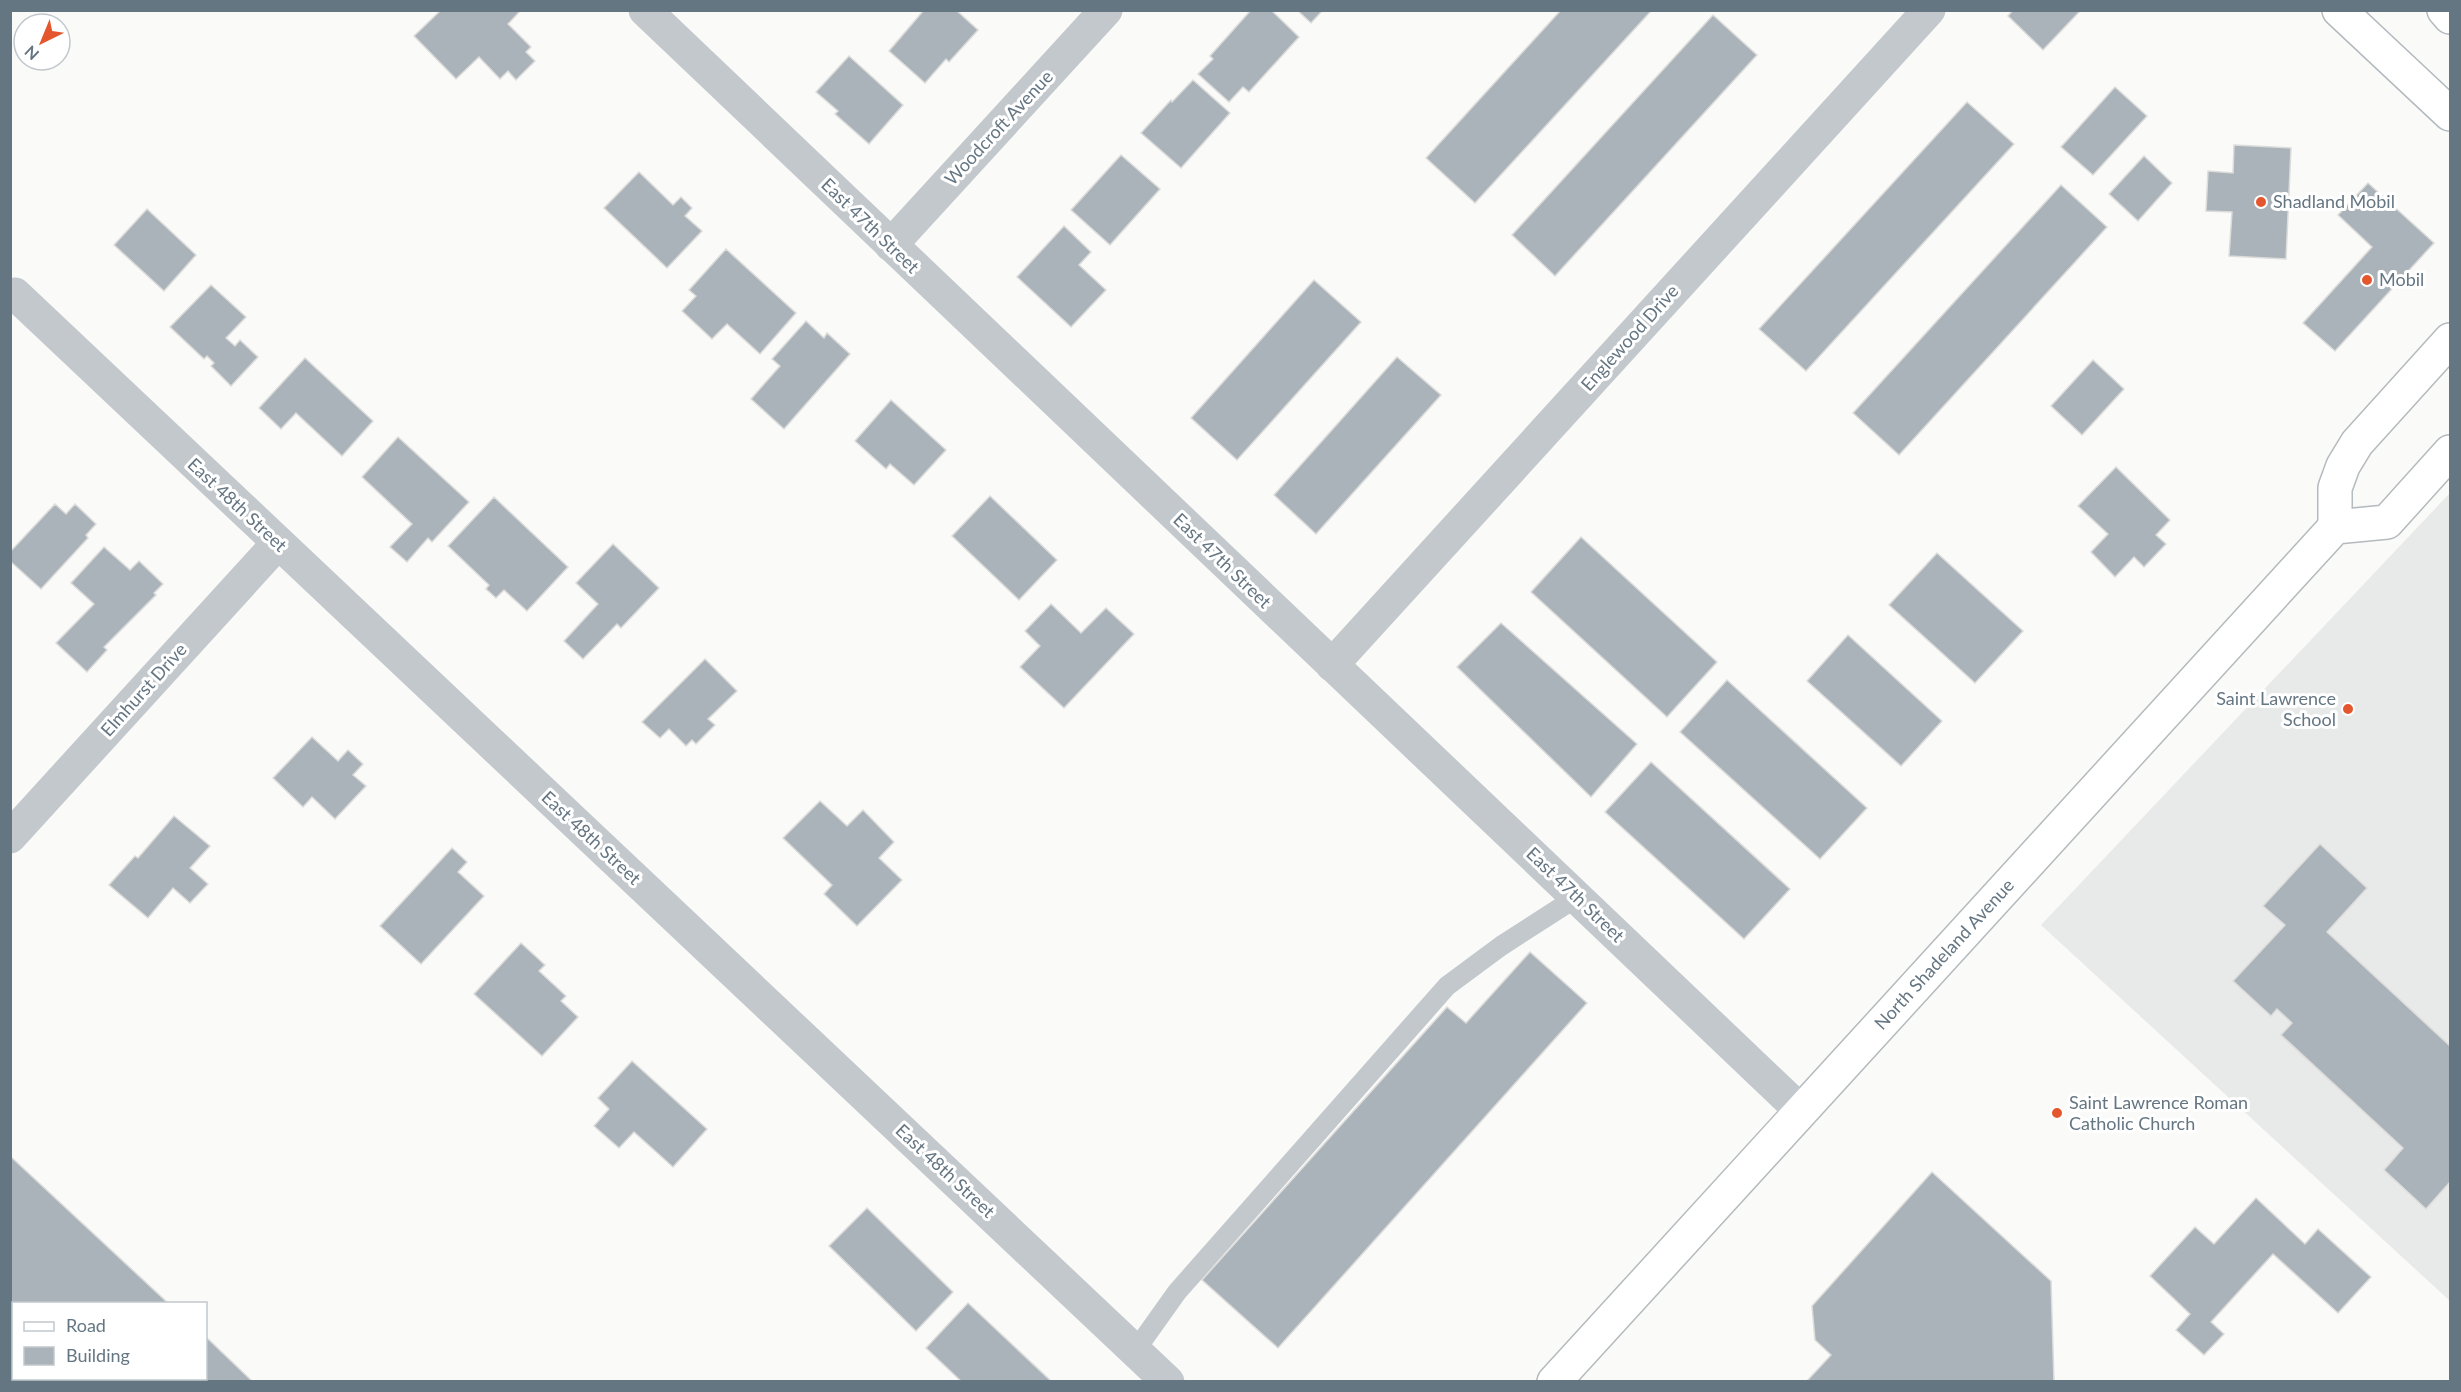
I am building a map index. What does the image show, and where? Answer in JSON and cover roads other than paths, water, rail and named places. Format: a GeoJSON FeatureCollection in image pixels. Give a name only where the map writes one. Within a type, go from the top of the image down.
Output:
{"type":"FeatureCollection","features":[{"type":"Feature","properties":{"kind":"main road"},"geometry":{"type":"LineString","coordinates":[[2339,10],[2451,114]]}},
{"type":"Feature","properties":{"kind":"main road"},"geometry":{"type":"LineString","coordinates":[[2444,10],[2451,17]]}},
{"type":"Feature","properties":{"kind":"main road"},"geometry":{"type":"LineString","coordinates":[[2451,340],[2357,443],[2343,466],[2335,488],[2335,527],[2387,522],[2451,452]]}},
{"type":"Feature","properties":{"kind":"main road","name":"North Shadeland Avenue"},"geometry":{"type":"LineString","coordinates":[[1554,1382],[1800,1110],[2335,527]]}},
{"type":"Feature","properties":{"kind":"street","name":"East 47th Street"},"geometry":{"type":"LineString","coordinates":[[645,10],[1800,1110]]}},
{"type":"Feature","properties":{"kind":"street","name":"Woodcroft Avenue"},"geometry":{"type":"LineString","coordinates":[[891,245],[1106,10]]}},
{"type":"Feature","properties":{"kind":"street","name":"Englewood Drive"},"geometry":{"type":"LineString","coordinates":[[1332,665],[1929,10]]}},
{"type":"Feature","properties":{"kind":"street","name":"East 48th Street"},"geometry":{"type":"LineString","coordinates":[[15,294],[1168,1382]]}},
{"type":"Feature","properties":{"kind":"street","name":"Elmhurst Drive"},"geometry":{"type":"LineString","coordinates":[[10,837],[278,543]]}},
{"type":"Feature","properties":{"kind":"lane"},"geometry":{"type":"LineString","coordinates":[[1135,1351],[1177,1292],[1448,986],[1501,946],[1577,897]]}},
{"type":"Feature","properties":{"kind":"place","name":"Shadland Mobil"},"geometry":{"type":"Point","coordinates":[2261,202]}},
{"type":"Feature","properties":{"kind":"place","name":"Mobil"},"geometry":{"type":"Point","coordinates":[2367,280]}},
{"type":"Feature","properties":{"kind":"place","name":"Saint Lawrence School"},"geometry":{"type":"Point","coordinates":[2348,709]}},
{"type":"Feature","properties":{"kind":"place","name":"Saint Lawrence Roman Catholic Church"},"geometry":{"type":"Point","coordinates":[2057,1113]}}]}
